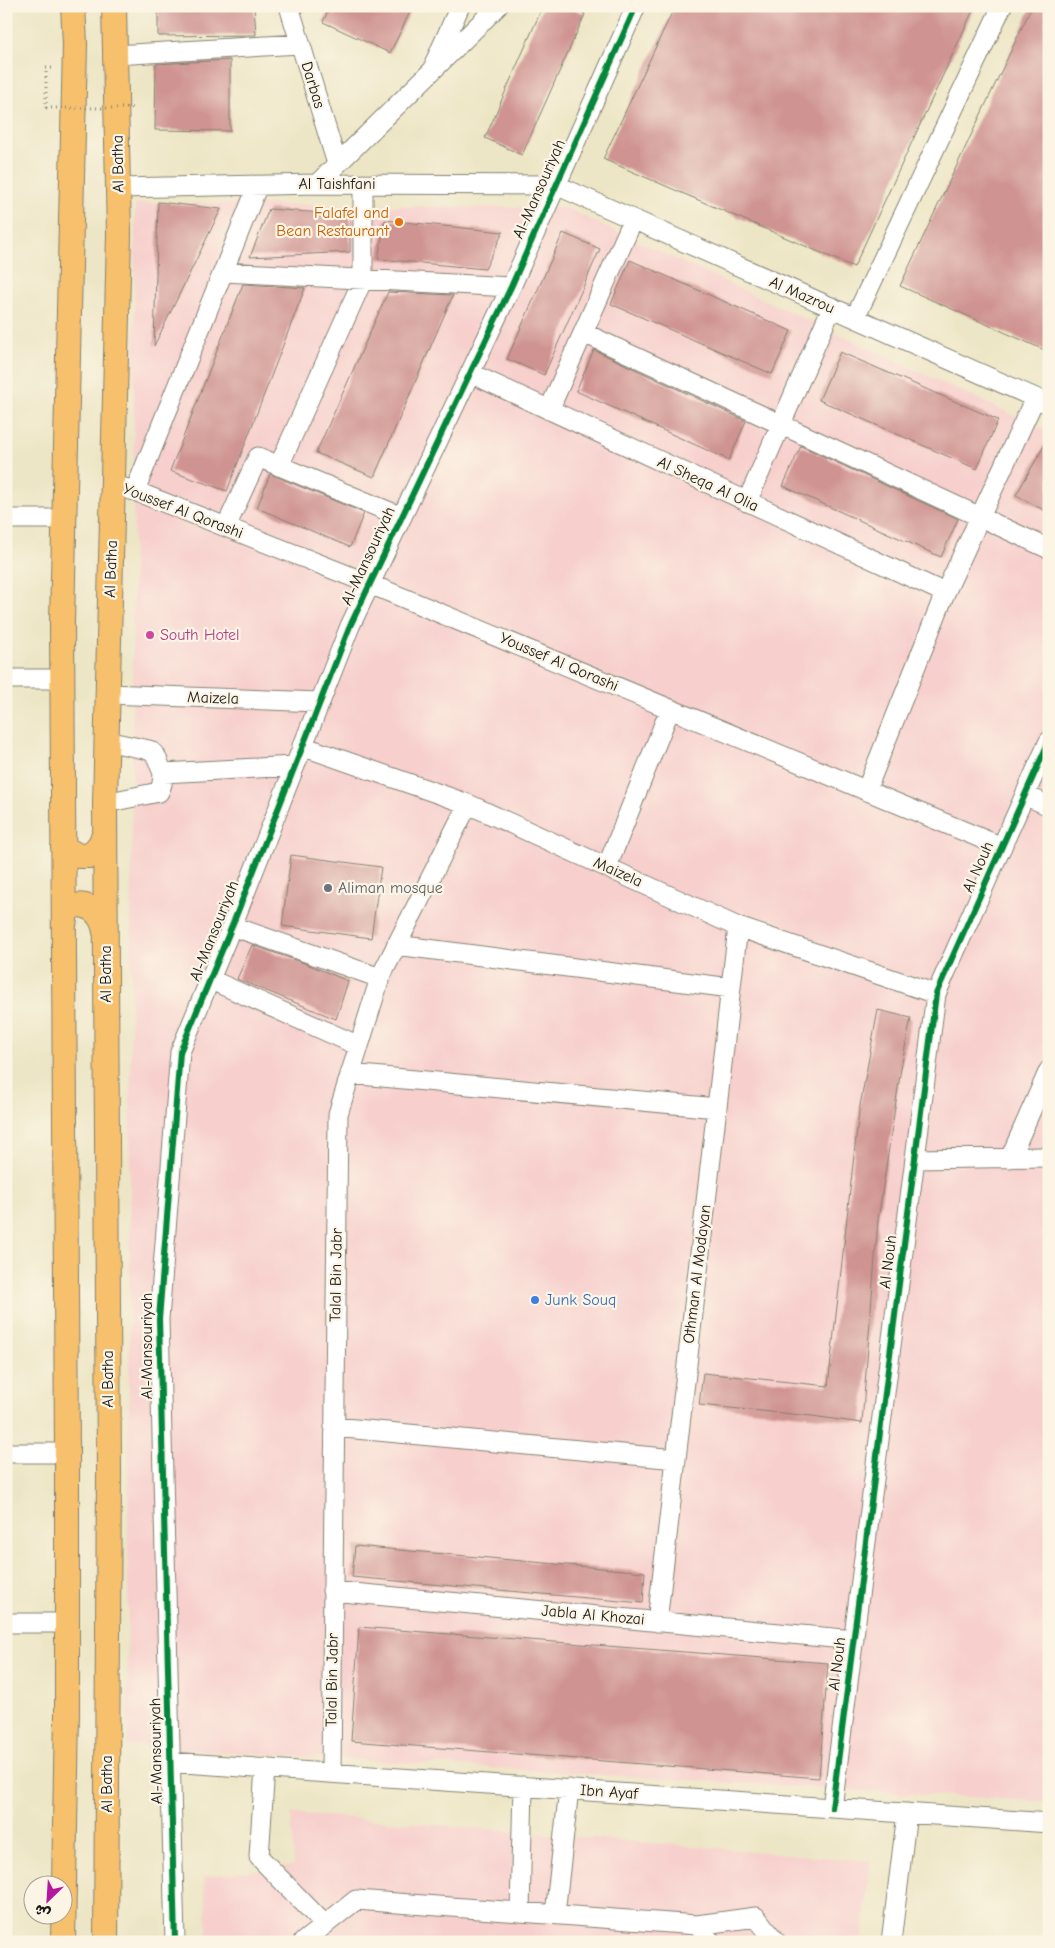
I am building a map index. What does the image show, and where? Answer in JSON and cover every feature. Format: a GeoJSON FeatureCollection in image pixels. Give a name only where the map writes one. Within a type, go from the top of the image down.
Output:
{"type":"FeatureCollection","features":[{"type":"Feature","properties":{"kind":"main road"},"geometry":{"type":"LineString","coordinates":[[63,1942],[67,1712],[67,1453],[63,679],[64,519],[74,69],[73,6]]}},
{"type":"Feature","properties":{"kind":"main road","name":"Al Batha"},"geometry":{"type":"LineString","coordinates":[[106,1942],[109,1464],[105,803],[108,694],[124,488],[114,6]]}},
{"type":"Feature","properties":{"kind":"main road"},"geometry":{"type":"LineString","coordinates":[[63,847],[79,856],[90,856],[100,844],[105,833]]}},
{"type":"Feature","properties":{"kind":"main road"},"geometry":{"type":"LineString","coordinates":[[64,925],[70,908],[84,905],[99,915],[104,923],[106,936]]}},
{"type":"Feature","properties":{"kind":"street","name":"Darbas"},"geometry":{"type":"LineString","coordinates":[[289,6],[337,164]]}},
{"type":"Feature","properties":{"kind":"street"},"geometry":{"type":"LineString","coordinates":[[430,72],[460,6]]}},
{"type":"Feature","properties":{"kind":"street"},"geometry":{"type":"LineString","coordinates":[[317,184],[498,6]]}},
{"type":"Feature","properties":{"kind":"street","name":"Al-Mansouriyah"},"geometry":{"type":"LineString","coordinates":[[175,1942],[159,1319],[180,1052],[232,926],[350,626],[511,287],[636,6]]}},
{"type":"Feature","properties":{"kind":"street"},"geometry":{"type":"LineString","coordinates":[[855,318],[1002,6]]}},
{"type":"Feature","properties":{"kind":"street"},"geometry":{"type":"LineString","coordinates":[[115,55],[300,44]]}},
{"type":"Feature","properties":{"kind":"street","name":"Al Taishfani"},"geometry":{"type":"LineString","coordinates":[[118,188],[317,184],[556,185]]}},
{"type":"Feature","properties":{"kind":"street"},"geometry":{"type":"LineString","coordinates":[[279,466],[363,279],[363,184]]}},
{"type":"Feature","properties":{"kind":"street"},"geometry":{"type":"LineString","coordinates":[[124,488],[223,272],[258,185]]}},
{"type":"Feature","properties":{"kind":"street","name":"Al Mazrou"},"geometry":{"type":"LineString","coordinates":[[556,185],[1042,401]]}},
{"type":"Feature","properties":{"kind":"street"},"geometry":{"type":"LineString","coordinates":[[549,410],[633,220]]}},
{"type":"Feature","properties":{"kind":"street"},"geometry":{"type":"LineString","coordinates":[[223,272],[511,287]]}},
{"type":"Feature","properties":{"kind":"street"},"geometry":{"type":"LineString","coordinates":[[747,502],[832,307]]}},
{"type":"Feature","properties":{"kind":"street"},"geometry":{"type":"LineString","coordinates":[[584,333],[1049,549]]}},
{"type":"Feature","properties":{"kind":"street","name":"Al Sheqa Al Olia"},"geometry":{"type":"LineString","coordinates":[[470,373],[945,594]]}},
{"type":"Feature","properties":{"kind":"street"},"geometry":{"type":"LineString","coordinates":[[866,791],[945,594],[980,518],[1042,401]]}},
{"type":"Feature","properties":{"kind":"street"},"geometry":{"type":"LineString","coordinates":[[226,527],[258,456],[402,517]]}},
{"type":"Feature","properties":{"kind":"street","name":"Youssef Al Qorashi"},"geometry":{"type":"LineString","coordinates":[[124,488],[370,584],[1002,847]]}},
{"type":"Feature","properties":{"kind":"street"},"geometry":{"type":"LineString","coordinates":[[6,519],[64,519]]}},
{"type":"Feature","properties":{"kind":"street"},"geometry":{"type":"LineString","coordinates":[[6,679],[63,679]]}},
{"type":"Feature","properties":{"kind":"street","name":"Maizela"},"geometry":{"type":"LineString","coordinates":[[108,694],[319,702]]}},
{"type":"Feature","properties":{"kind":"street"},"geometry":{"type":"LineString","coordinates":[[607,868],[670,709]]}},
{"type":"Feature","properties":{"kind":"street"},"geometry":{"type":"LineString","coordinates":[[105,803],[159,792],[163,773],[158,759],[149,750],[106,741]]}},
{"type":"Feature","properties":{"kind":"street","name":"Al Nouh"},"geometry":{"type":"LineString","coordinates":[[832,1808],[936,994],[1049,741]]}},
{"type":"Feature","properties":{"kind":"street","name":"Maizela"},"geometry":{"type":"LineString","coordinates":[[302,746],[468,804],[738,927],[936,994]]}},
{"type":"Feature","properties":{"kind":"street"},"geometry":{"type":"LineString","coordinates":[[163,773],[294,766]]}},
{"type":"Feature","properties":{"kind":"street"},"geometry":{"type":"LineString","coordinates":[[1025,796],[1049,806]]}},
{"type":"Feature","properties":{"kind":"street","name":"Talal Bin Jabr"},"geometry":{"type":"LineString","coordinates":[[331,1773],[338,1114],[380,978],[468,804]]}},
{"type":"Feature","properties":{"kind":"street"},"geometry":{"type":"LineString","coordinates":[[232,926],[380,978]]}},
{"type":"Feature","properties":{"kind":"street","name":"Othman Al Modayan"},"geometry":{"type":"LineString","coordinates":[[657,1622],[738,927]]}},
{"type":"Feature","properties":{"kind":"street"},"geometry":{"type":"LineString","coordinates":[[396,945],[731,988]]}},
{"type":"Feature","properties":{"kind":"street"},"geometry":{"type":"LineString","coordinates":[[209,979],[359,1046]]}},
{"type":"Feature","properties":{"kind":"street"},"geometry":{"type":"LineString","coordinates":[[1010,1158],[1049,1070]]}},
{"type":"Feature","properties":{"kind":"street"},"geometry":{"type":"LineString","coordinates":[[350,1074],[717,1108]]}},
{"type":"Feature","properties":{"kind":"street"},"geometry":{"type":"LineString","coordinates":[[915,1159],[1049,1157]]}},
{"type":"Feature","properties":{"kind":"street"},"geometry":{"type":"LineString","coordinates":[[334,1427],[676,1459]]}},
{"type":"Feature","properties":{"kind":"street"},"geometry":{"type":"LineString","coordinates":[[6,1453],[67,1453]]}},
{"type":"Feature","properties":{"kind":"street","name":"Jabla Al Khozai"},"geometry":{"type":"LineString","coordinates":[[332,1591],[854,1640]]}},
{"type":"Feature","properties":{"kind":"street"},"geometry":{"type":"LineString","coordinates":[[6,1623],[66,1623]]}},
{"type":"Feature","properties":{"kind":"street","name":"Ibn Ayaf"},"geometry":{"type":"LineString","coordinates":[[170,1762],[1049,1823]]}},
{"type":"Feature","properties":{"kind":"street"},"geometry":{"type":"LineString","coordinates":[[265,1768],[259,1857],[325,1924]]}},
{"type":"Feature","properties":{"kind":"street"},"geometry":{"type":"LineString","coordinates":[[520,1912],[523,1786]]}},
{"type":"Feature","properties":{"kind":"street"},"geometry":{"type":"LineString","coordinates":[[555,1914],[569,1790]]}},
{"type":"Feature","properties":{"kind":"street"},"geometry":{"type":"LineString","coordinates":[[890,1942],[907,1813]]}},
{"type":"Feature","properties":{"kind":"street"},"geometry":{"type":"LineString","coordinates":[[303,1942],[356,1900],[698,1924],[756,1917],[776,1942]]}},
{"type":"Feature","properties":{"kind":"street"},"geometry":{"type":"LineString","coordinates":[[698,1924],[711,1942]]}},
{"type":"Feature","properties":{"kind":"path"},"geometry":{"type":"LineString","coordinates":[[74,69],[46,68],[46,108],[134,108]]}},
{"type":"Feature","properties":{"kind":"shaded area","name":"Junk Souq"},"geometry":{"type":"Polygon","coordinates":[[[135,203],[566,208],[1049,432],[1049,1802],[127,1746],[135,203]]]}},
{"type":"Feature","properties":{"kind":"shaded area"},"geometry":{"type":"Polygon","coordinates":[[[291,1813],[871,1861],[862,1942],[208,1942],[204,1877],[294,1865],[291,1813]]]}},
{"type":"Feature","properties":{"kind":"building"},"geometry":{"type":"Polygon","coordinates":[[[158,6],[254,6],[256,35],[158,36],[158,6]]]}},
{"type":"Feature","properties":{"kind":"building"},"geometry":{"type":"Polygon","coordinates":[[[330,6],[413,6],[390,53],[323,22],[330,6]]]}},
{"type":"Feature","properties":{"kind":"building"},"geometry":{"type":"Polygon","coordinates":[[[543,6],[567,6],[585,14],[522,155],[485,138],[543,6]]]}},
{"type":"Feature","properties":{"kind":"building"},"geometry":{"type":"Polygon","coordinates":[[[675,6],[975,6],[854,267],[603,159],[675,6]]]}},
{"type":"Feature","properties":{"kind":"building"},"geometry":{"type":"Polygon","coordinates":[[[1032,6],[1049,6],[1049,352],[900,286],[1032,6]]]}},
{"type":"Feature","properties":{"kind":"building"},"geometry":{"type":"Polygon","coordinates":[[[230,60],[230,131],[155,130],[156,64],[230,60]]]}},
{"type":"Feature","properties":{"kind":"building"},"geometry":{"type":"Polygon","coordinates":[[[158,202],[221,209],[154,346],[158,202]]]}},
{"type":"Feature","properties":{"kind":"building"},"geometry":{"type":"Polygon","coordinates":[[[269,209],[350,215],[350,252],[250,257],[269,209]]]}},
{"type":"Feature","properties":{"kind":"building"},"geometry":{"type":"Polygon","coordinates":[[[385,220],[503,232],[485,269],[378,259],[385,220]]]}},
{"type":"Feature","properties":{"kind":"building"},"geometry":{"type":"Polygon","coordinates":[[[563,233],[600,249],[544,375],[507,359],[563,233]]]}},
{"type":"Feature","properties":{"kind":"building"},"geometry":{"type":"Polygon","coordinates":[[[630,260],[791,331],[772,374],[611,304],[630,260]]]}},
{"type":"Feature","properties":{"kind":"building"},"geometry":{"type":"Polygon","coordinates":[[[243,284],[305,288],[227,491],[170,471],[243,284]]]}},
{"type":"Feature","properties":{"kind":"building"},"geometry":{"type":"Polygon","coordinates":[[[388,292],[453,295],[374,477],[316,453],[388,292]]]}},
{"type":"Feature","properties":{"kind":"building"},"geometry":{"type":"Polygon","coordinates":[[[594,350],[746,421],[729,460],[576,391],[594,350]]]}},
{"type":"Feature","properties":{"kind":"building"},"geometry":{"type":"Polygon","coordinates":[[[840,352],[998,420],[977,469],[819,400],[840,352]]]}},
{"type":"Feature","properties":{"kind":"building"},"geometry":{"type":"Polygon","coordinates":[[[1049,437],[1049,513],[1016,495],[1049,437]]]}},
{"type":"Feature","properties":{"kind":"building"},"geometry":{"type":"Polygon","coordinates":[[[801,446],[958,519],[941,557],[783,486],[801,446]]]}},
{"type":"Feature","properties":{"kind":"building"},"geometry":{"type":"Polygon","coordinates":[[[270,474],[364,513],[350,547],[257,508],[270,474]]]}},
{"type":"Feature","properties":{"kind":"building"},"geometry":{"type":"Polygon","coordinates":[[[291,855],[381,867],[371,938],[282,926],[291,855]]]}},
{"type":"Feature","properties":{"kind":"building"},"geometry":{"type":"Polygon","coordinates":[[[252,945],[348,981],[336,1019],[237,979],[252,945]]]}},
{"type":"Feature","properties":{"kind":"building"},"geometry":{"type":"Polygon","coordinates":[[[878,1010],[911,1018],[901,1068],[878,1220],[862,1423],[699,1405],[703,1373],[828,1386],[859,1111],[878,1010]]]}},
{"type":"Feature","properties":{"kind":"building"},"geometry":{"type":"Polygon","coordinates":[[[355,1546],[645,1572],[643,1603],[352,1577],[355,1546]]]}},
{"type":"Feature","properties":{"kind":"building"},"geometry":{"type":"Polygon","coordinates":[[[359,1627],[828,1663],[819,1778],[351,1741],[359,1627]]]}},
{"type":"Feature","properties":{"kind":"cycle path"},"geometry":{"type":"LineString","coordinates":[[175,1942],[159,1319],[180,1052],[232,926],[350,626],[511,287],[636,6]]}},
{"type":"Feature","properties":{"kind":"cycle path"},"geometry":{"type":"LineString","coordinates":[[832,1808],[936,994],[1049,741]]}},
{"type":"Feature","properties":{"kind":"place","name":"Falafel and Bean Restaurant"},"geometry":{"type":"Point","coordinates":[399,222]}},
{"type":"Feature","properties":{"kind":"place","name":"South Hotel"},"geometry":{"type":"Point","coordinates":[150,635]}},
{"type":"Feature","properties":{"kind":"place","name":"Aliman mosque"},"geometry":{"type":"Point","coordinates":[328,888]}},
{"type":"Feature","properties":{"kind":"place","name":"Junk Souq"},"geometry":{"type":"Point","coordinates":[535,1300]}}]}
